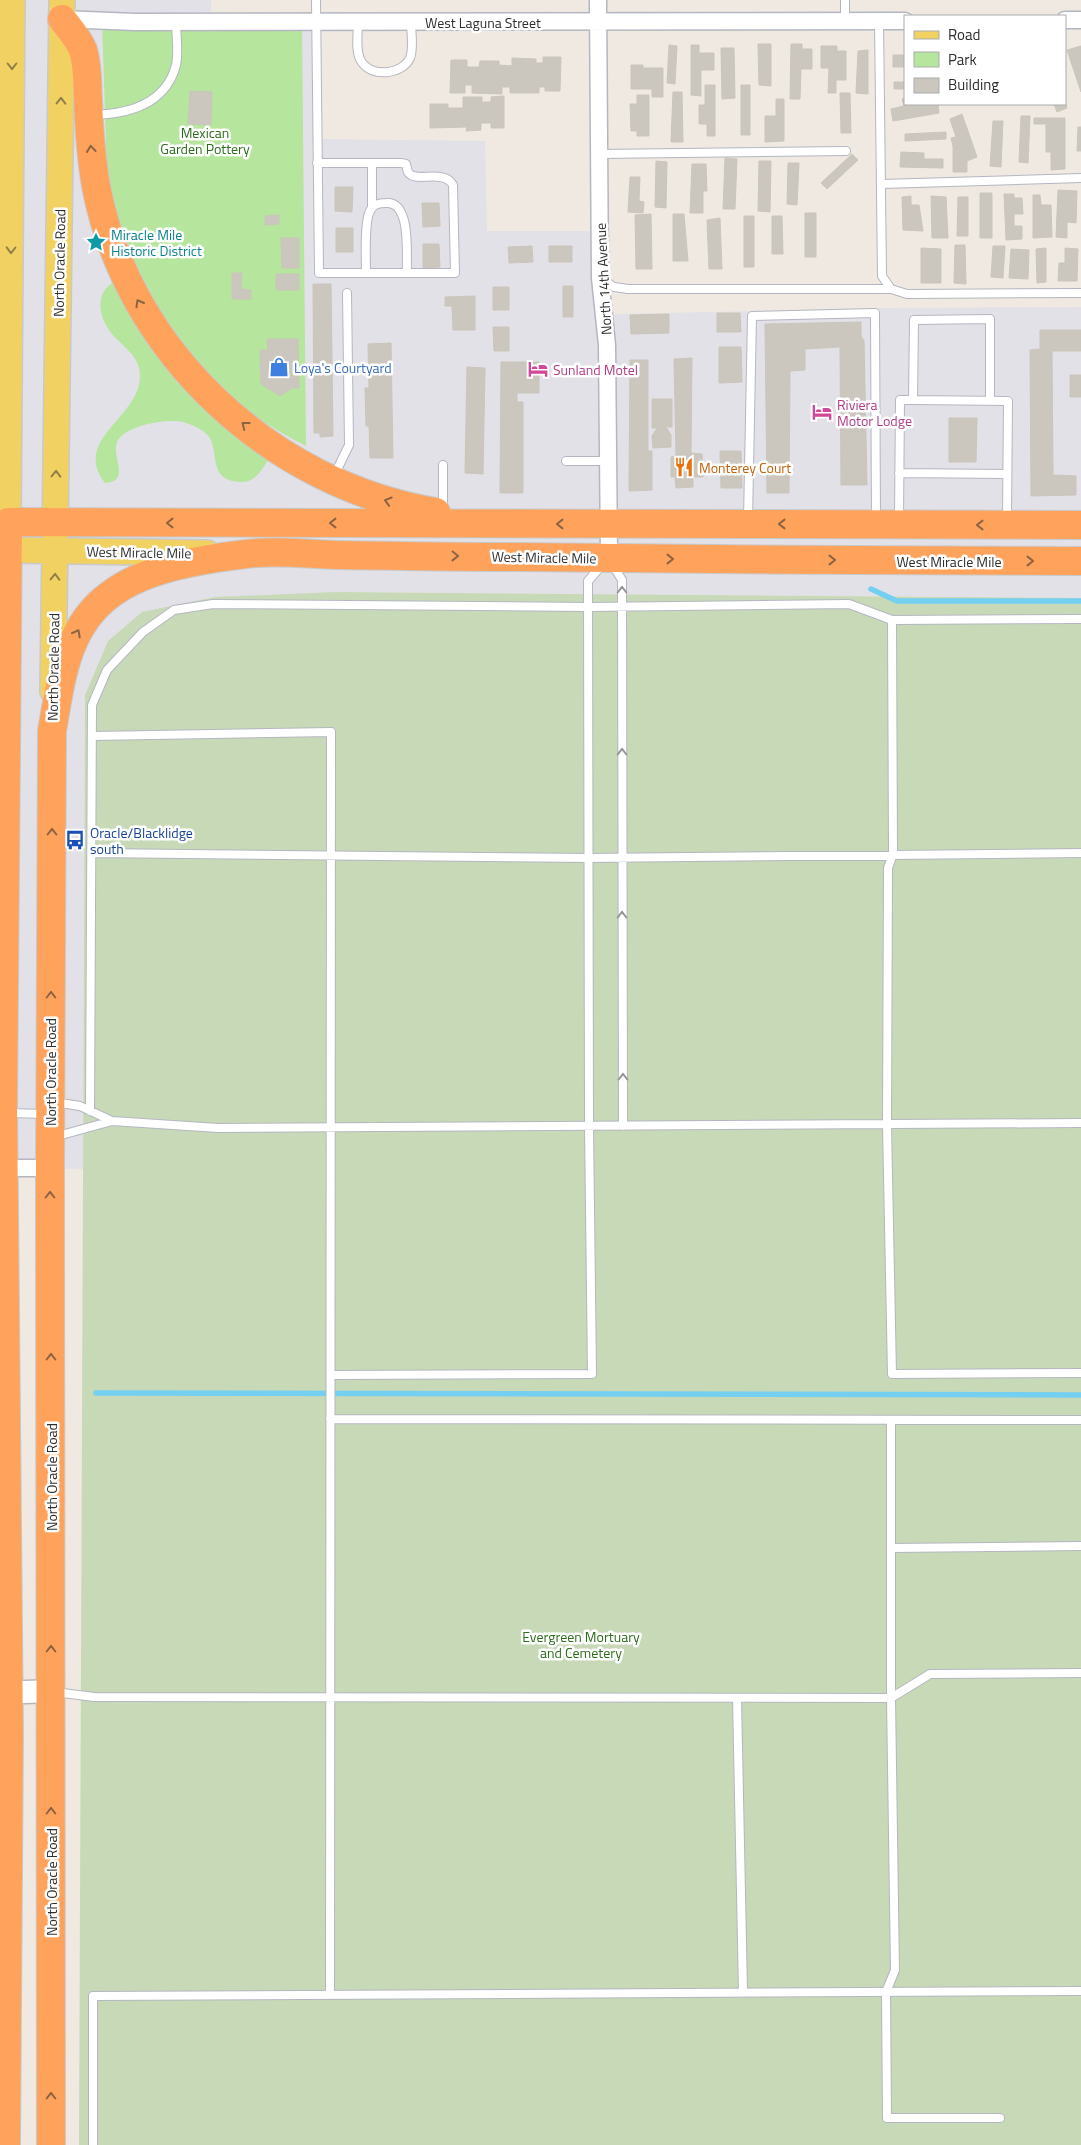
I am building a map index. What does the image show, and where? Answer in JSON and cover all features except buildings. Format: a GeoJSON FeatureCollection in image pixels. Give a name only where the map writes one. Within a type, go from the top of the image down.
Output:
{"type":"FeatureCollection","features":[{"type":"Feature","properties":{"kind":"highway"},"geometry":{"type":"LineString","coordinates":[[62,10],[83,52],[96,187],[111,242],[127,283],[162,340],[183,366],[227,411],[271,444],[332,480],[387,501],[504,524]]}},
{"type":"Feature","properties":{"kind":"highway"},"geometry":{"type":"LineString","coordinates":[[4,2140],[2,1168],[4,1113],[2,1066],[3,737],[4,652],[8,602],[5,560],[8,522]]}},
{"type":"Feature","properties":{"kind":"highway","name":"West Miracle Mile"},"geometry":{"type":"LineString","coordinates":[[8,522],[1081,525]]}},
{"type":"Feature","properties":{"kind":"highway"},"geometry":{"type":"LineString","coordinates":[[52,731],[61,678],[70,648],[80,626],[111,593],[151,573],[181,565],[248,553]]}},
{"type":"Feature","properties":{"kind":"highway","name":"West Miracle Mile"},"geometry":{"type":"LineString","coordinates":[[248,553],[609,558],[1081,561]]}},
{"type":"Feature","properties":{"kind":"highway","name":"North Oracle Road"},"geometry":{"type":"LineString","coordinates":[[51,2145],[50,1118],[52,731]]}},
{"type":"Feature","properties":{"kind":"main road"},"geometry":{"type":"LineString","coordinates":[[8,522],[5,289],[6,28],[12,0]]}},
{"type":"Feature","properties":{"kind":"main road","name":"North Oracle Road"},"geometry":{"type":"LineString","coordinates":[[52,731],[62,10]]}},
{"type":"Feature","properties":{"kind":"main road","name":"West Miracle Mile"},"geometry":{"type":"LineString","coordinates":[[5,560],[55,551],[248,553]]}},
{"type":"Feature","properties":{"kind":"main road"},"geometry":{"type":"LineString","coordinates":[[4,1692],[51,1691]]}},
{"type":"Feature","properties":{"kind":"street","name":"North 14th Avenue"},"geometry":{"type":"LineString","coordinates":[[598,0],[600,278],[607,345],[609,558]]}},
{"type":"Feature","properties":{"kind":"street","name":"West Laguna Street"},"geometry":{"type":"LineString","coordinates":[[62,10],[176,22],[904,20]]}},
{"type":"Feature","properties":{"kind":"street"},"geometry":{"type":"LineString","coordinates":[[1066,20],[1081,20]]}},
{"type":"Feature","properties":{"kind":"street"},"geometry":{"type":"LineString","coordinates":[[2,1168],[50,1168]]}},
{"type":"Feature","properties":{"kind":"lane"},"geometry":{"type":"LineString","coordinates":[[316,0],[317,163],[319,274],[454,273],[453,185],[450,180],[441,177],[412,176],[408,172],[406,164],[317,163]]}},
{"type":"Feature","properties":{"kind":"lane"},"geometry":{"type":"LineString","coordinates":[[845,0],[845,21]]}},
{"type":"Feature","properties":{"kind":"lane"},"geometry":{"type":"LineString","coordinates":[[879,21],[882,276],[892,288]]}},
{"type":"Feature","properties":{"kind":"lane"},"geometry":{"type":"LineString","coordinates":[[89,115],[116,114],[138,108],[156,99],[168,84],[176,64],[176,22]]}},
{"type":"Feature","properties":{"kind":"lane"},"geometry":{"type":"LineString","coordinates":[[358,22],[358,52],[361,61],[369,70],[378,73],[393,71],[405,65],[411,57],[411,22]]}},
{"type":"Feature","properties":{"kind":"lane"},"geometry":{"type":"LineString","coordinates":[[599,154],[846,151]]}},
{"type":"Feature","properties":{"kind":"lane"},"geometry":{"type":"LineString","coordinates":[[372,163],[372,208]]}},
{"type":"Feature","properties":{"kind":"lane"},"geometry":{"type":"LineString","coordinates":[[881,184],[1081,178]]}},
{"type":"Feature","properties":{"kind":"lane"},"geometry":{"type":"LineString","coordinates":[[366,274],[370,210],[378,203],[390,202],[399,207],[405,217],[407,274]]}},
{"type":"Feature","properties":{"kind":"lane"},"geometry":{"type":"LineString","coordinates":[[600,278],[614,287],[628,289],[892,288],[907,294],[1081,293]]}},
{"type":"Feature","properties":{"kind":"lane"},"geometry":{"type":"LineString","coordinates":[[332,480],[349,445],[347,293]]}},
{"type":"Feature","properties":{"kind":"lane"},"geometry":{"type":"LineString","coordinates":[[748,524],[752,316],[875,313],[887,524]]}},
{"type":"Feature","properties":{"kind":"lane"},"geometry":{"type":"LineString","coordinates":[[913,400],[914,320],[990,319],[990,401]]}},
{"type":"Feature","properties":{"kind":"lane"},"geometry":{"type":"LineString","coordinates":[[887,524],[899,473],[900,400],[913,400],[1008,401],[1007,525]]}},
{"type":"Feature","properties":{"kind":"lane"},"geometry":{"type":"LineString","coordinates":[[566,461],[608,460]]}},
{"type":"Feature","properties":{"kind":"lane"},"geometry":{"type":"LineString","coordinates":[[442,513],[443,465]]}},
{"type":"Feature","properties":{"kind":"lane"},"geometry":{"type":"LineString","coordinates":[[899,473],[1007,474]]}},
{"type":"Feature","properties":{"kind":"lane"},"geometry":{"type":"LineString","coordinates":[[331,1375],[592,1374],[589,1126],[588,581],[609,558],[622,580],[622,1126]]}},
{"type":"Feature","properties":{"kind":"lane"},"geometry":{"type":"LineString","coordinates":[[90,1111],[92,705],[106,670],[143,632],[174,610],[212,604],[589,607],[849,604],[892,620],[1081,619]]}},
{"type":"Feature","properties":{"kind":"lane"},"geometry":{"type":"LineString","coordinates":[[892,620],[893,854],[888,868],[887,1125],[892,1374],[1081,1373]]}},
{"type":"Feature","properties":{"kind":"lane"},"geometry":{"type":"LineString","coordinates":[[93,736],[331,732],[330,1994]]}},
{"type":"Feature","properties":{"kind":"lane"},"geometry":{"type":"LineString","coordinates":[[92,853],[589,858],[1081,853]]}},
{"type":"Feature","properties":{"kind":"lane"},"geometry":{"type":"LineString","coordinates":[[50,1118],[80,1106],[112,1121]]}},
{"type":"Feature","properties":{"kind":"lane"},"geometry":{"type":"LineString","coordinates":[[4,1113],[50,1118],[218,1128],[1081,1123]]}},
{"type":"Feature","properties":{"kind":"lane"},"geometry":{"type":"LineString","coordinates":[[330,1418],[1081,1420]]}},
{"type":"Feature","properties":{"kind":"lane"},"geometry":{"type":"LineString","coordinates":[[891,1420],[891,1698],[895,1970],[886,1992],[887,2118],[1000,2118]]}},
{"type":"Feature","properties":{"kind":"lane"},"geometry":{"type":"LineString","coordinates":[[891,1548],[1081,1546]]}},
{"type":"Feature","properties":{"kind":"lane"},"geometry":{"type":"LineString","coordinates":[[51,1691],[94,1697],[891,1698],[930,1674],[1081,1672]]}},
{"type":"Feature","properties":{"kind":"lane"},"geometry":{"type":"LineString","coordinates":[[737,1698],[743,1992]]}},
{"type":"Feature","properties":{"kind":"lane"},"geometry":{"type":"LineString","coordinates":[[93,2145],[93,1996],[1081,1991]]}},
{"type":"Feature","properties":{"kind":"shaded area"},"geometry":{"type":"Polygon","coordinates":[[[0,0],[211,0],[211,22],[317,22],[318,139],[485,141],[487,231],[600,231],[604,317],[620,314],[886,308],[1081,307],[1081,598],[336,592],[85,695],[83,1169],[0,1168],[0,0]]]}},
{"type":"Feature","properties":{"kind":"green space","name":"Mexican Garden Pottery"},"geometry":{"type":"Polygon","coordinates":[[[102,21],[302,22],[306,446],[255,416],[220,389],[133,276],[107,174],[102,21]]]}},
{"type":"Feature","properties":{"kind":"green space"},"geometry":{"type":"Polygon","coordinates":[[[116,281],[270,457],[263,468],[251,480],[240,482],[224,477],[218,470],[211,440],[206,433],[187,423],[168,421],[148,424],[130,430],[123,435],[118,440],[116,446],[119,466],[118,478],[105,483],[97,467],[96,454],[101,441],[130,404],[137,391],[140,376],[137,362],[129,351],[113,336],[102,316],[100,302],[102,296],[109,285],[116,281]]]}},
{"type":"Feature","properties":{"kind":"green space","name":"Evergreen Mortuary and Cemetery"},"geometry":{"type":"Polygon","coordinates":[[[336,592],[1081,598],[1081,2145],[79,2145],[85,695],[108,641],[142,612],[215,597],[336,592]]]}},
{"type":"Feature","properties":{"kind":"waterway"},"geometry":{"type":"LineString","coordinates":[[871,589],[897,601],[1081,601]]}},
{"type":"Feature","properties":{"kind":"waterway"},"geometry":{"type":"LineString","coordinates":[[96,1393],[1081,1395]]}},
{"type":"Feature","properties":{"kind":"place","name":"Miracle Mile Historic District"},"geometry":{"type":"Point","coordinates":[96,242]}},
{"type":"Feature","properties":{"kind":"place","name":"Loya's Courtyard"},"geometry":{"type":"Point","coordinates":[279,367]}},
{"type":"Feature","properties":{"kind":"place","name":"Sunland Motel"},"geometry":{"type":"Point","coordinates":[538,369]}},
{"type":"Feature","properties":{"kind":"place","name":"Riviera Motor Lodge"},"geometry":{"type":"Point","coordinates":[822,412]}},
{"type":"Feature","properties":{"kind":"place","name":"Monterey Court"},"geometry":{"type":"Point","coordinates":[684,467]}},
{"type":"Feature","properties":{"kind":"place","name":"Oracle/Blacklidge south"},"geometry":{"type":"Point","coordinates":[75,840]}}]}
